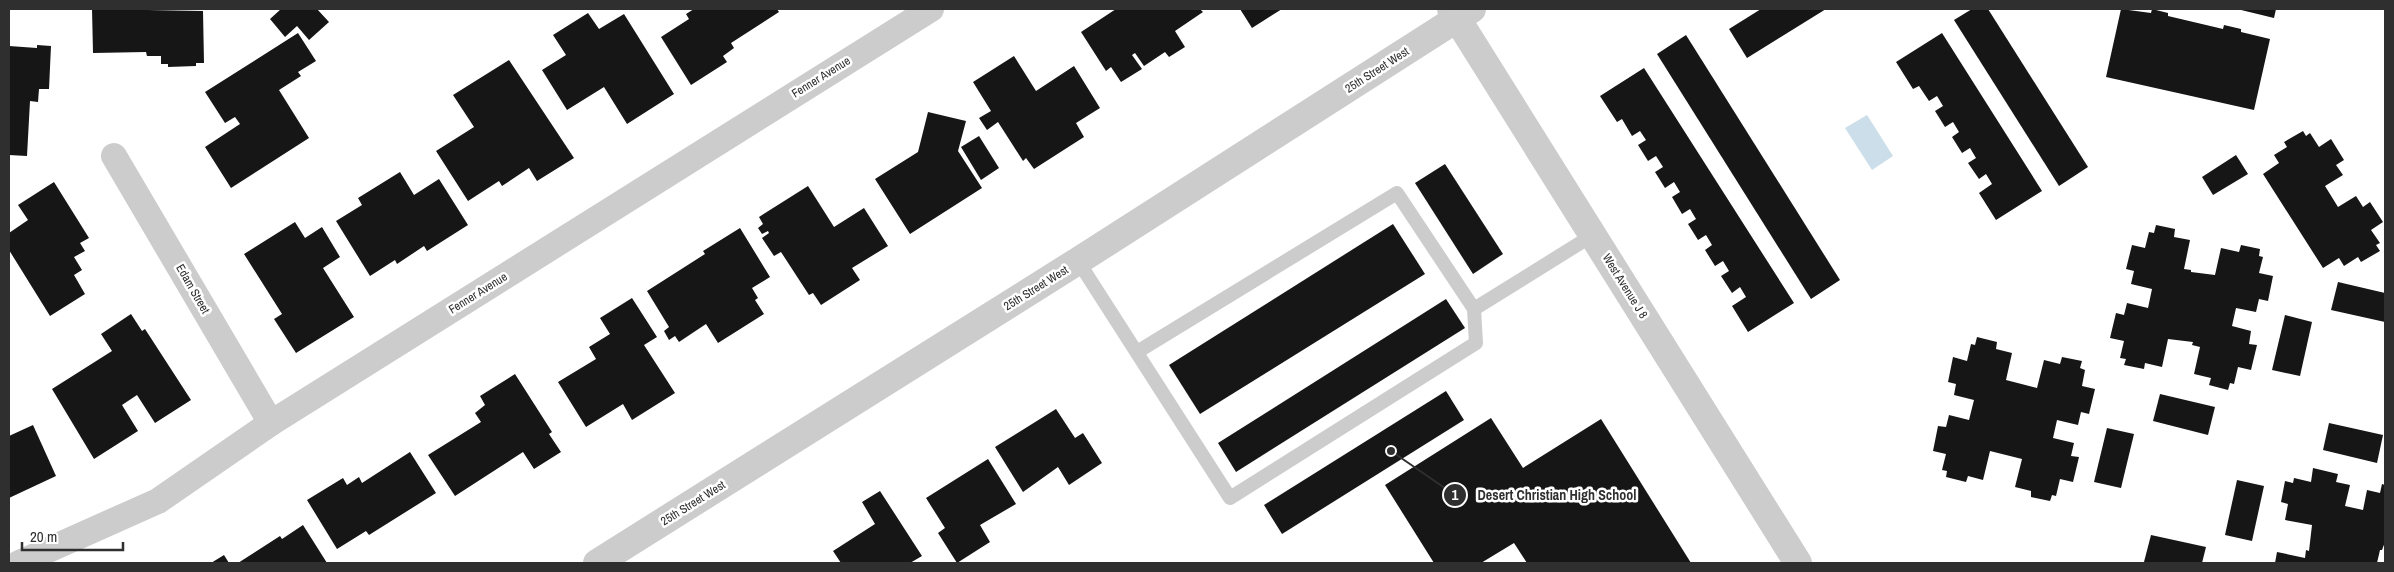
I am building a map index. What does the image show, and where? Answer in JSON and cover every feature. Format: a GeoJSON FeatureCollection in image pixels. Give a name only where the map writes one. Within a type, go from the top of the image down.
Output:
{"type":"FeatureCollection","features":[{"type":"Feature","properties":{"kind":"street","name":"Fenner Avenue"},"geometry":{"type":"LineString","coordinates":[[19,563],[158,501],[271,423],[931,9]]}},
{"type":"Feature","properties":{"kind":"street","name":"West Avenue J 8"},"geometry":{"type":"LineString","coordinates":[[1460,12],[1593,235],[1798,563]]}},
{"type":"Feature","properties":{"kind":"street","name":"25th Street West"},"geometry":{"type":"LineString","coordinates":[[597,563],[1078,262],[1460,12]]}},
{"type":"Feature","properties":{"kind":"street","name":"Edam Street"},"geometry":{"type":"LineString","coordinates":[[114,156],[271,423]]}},
{"type":"Feature","properties":{"kind":"lane"},"geometry":{"type":"LineString","coordinates":[[1078,262],[1230,498],[1476,343],[1474,309],[1397,193],[1137,352]]}},
{"type":"Feature","properties":{"kind":"lane"},"geometry":{"type":"LineString","coordinates":[[1474,309],[1593,235]]}},
{"type":"Feature","properties":{"kind":"water"},"geometry":{"type":"Polygon","coordinates":[[[1867,115],[1893,156],[1872,170],[1845,128],[1867,115]]]}},
{"type":"Feature","properties":{"kind":"building"},"geometry":{"type":"Polygon","coordinates":[[[92,9],[203,11],[204,63],[196,63],[196,66],[168,67],[168,64],[161,64],[161,56],[147,56],[146,52],[93,53],[92,9]]]}},
{"type":"Feature","properties":{"kind":"building"},"geometry":{"type":"Polygon","coordinates":[[[281,9],[317,9],[329,22],[309,40],[297,26],[285,37],[270,19],[281,9]]]}},
{"type":"Feature","properties":{"kind":"building"},"geometry":{"type":"Polygon","coordinates":[[[694,9],[777,9],[779,12],[731,43],[734,48],[723,56],[727,62],[691,85],[661,37],[689,19],[686,14],[694,9]]]}},
{"type":"Feature","properties":{"kind":"building"},"geometry":{"type":"Polygon","coordinates":[[[1116,9],[1200,9],[1203,12],[1175,31],[1185,47],[1169,57],[1165,52],[1144,66],[1135,53],[1132,55],[1142,69],[1121,82],[1111,67],[1106,71],[1081,32],[1116,9]]]}},
{"type":"Feature","properties":{"kind":"building"},"geometry":{"type":"Polygon","coordinates":[[[1240,9],[1282,9],[1252,28],[1240,9]]]}},
{"type":"Feature","properties":{"kind":"building"},"geometry":{"type":"Polygon","coordinates":[[[1761,9],[1826,9],[1747,58],[1729,29],[1761,9]]]}},
{"type":"Feature","properties":{"kind":"building"},"geometry":{"type":"Polygon","coordinates":[[[1972,9],[1988,9],[2088,167],[2059,186],[1954,20],[1972,9]]]}},
{"type":"Feature","properties":{"kind":"building"},"geometry":{"type":"Polygon","coordinates":[[[2121,9],[2151,13],[2152,9],[2168,13],[2168,16],[2223,29],[2224,25],[2241,29],[2241,32],[2270,39],[2254,110],[2106,77],[2121,9]]]}},
{"type":"Feature","properties":{"kind":"building"},"geometry":{"type":"Polygon","coordinates":[[[2237,9],[2276,9],[2274,18],[2237,9]]]}},
{"type":"Feature","properties":{"kind":"building"},"geometry":{"type":"Polygon","coordinates":[[[588,13],[599,29],[624,14],[674,94],[627,124],[604,87],[567,110],[542,70],[566,55],[553,35],[588,13]]]}},
{"type":"Feature","properties":{"kind":"building"},"geometry":{"type":"Polygon","coordinates":[[[298,33],[316,61],[298,72],[301,76],[279,90],[309,138],[231,188],[205,147],[240,124],[235,117],[225,123],[205,92],[298,33]]]}},
{"type":"Feature","properties":{"kind":"building"},"geometry":{"type":"Polygon","coordinates":[[[1942,33],[2042,191],[1996,220],[1979,193],[1992,184],[1986,174],[1979,179],[1968,163],[1976,158],[1970,148],[1962,153],[1952,137],[1959,132],[1953,122],[1945,127],[1935,111],[1943,106],[1937,96],[1929,101],[1919,86],[1913,89],[1896,62],[1942,33]]]}},
{"type":"Feature","properties":{"kind":"building"},"geometry":{"type":"Polygon","coordinates":[[[1686,35],[1840,280],[1811,299],[1657,54],[1686,35]]]}},
{"type":"Feature","properties":{"kind":"building"},"geometry":{"type":"Polygon","coordinates":[[[37,45],[51,46],[49,89],[39,89],[38,102],[30,101],[27,156],[9,155],[9,46],[37,48],[37,45]]]}},
{"type":"Feature","properties":{"kind":"building"},"geometry":{"type":"Polygon","coordinates":[[[1014,56],[1036,91],[1074,66],[1100,108],[1076,123],[1084,137],[1034,169],[1026,158],[1023,161],[998,122],[987,130],[979,118],[991,111],[973,82],[1014,56]]]}},
{"type":"Feature","properties":{"kind":"building"},"geometry":{"type":"Polygon","coordinates":[[[509,60],[574,158],[537,181],[529,168],[502,186],[499,181],[468,201],[436,151],[474,127],[453,95],[509,60]]]}},
{"type":"Feature","properties":{"kind":"building"},"geometry":{"type":"Polygon","coordinates":[[[1644,68],[1794,303],[1748,332],[1732,306],[1746,297],[1740,287],[1732,293],[1721,276],[1729,271],[1723,261],[1715,266],[1705,250],[1712,245],[1706,235],[1698,240],[1688,224],[1696,219],[1690,209],[1682,214],[1672,197],[1680,192],[1674,182],[1665,188],[1655,172],[1663,167],[1656,156],[1648,161],[1638,145],[1646,140],[1640,131],[1632,136],[1622,119],[1617,122],[1600,96],[1644,68]]]}},
{"type":"Feature","properties":{"kind":"building"},"geometry":{"type":"Polygon","coordinates":[[[928,112],[966,121],[958,151],[982,188],[910,234],[875,179],[918,152],[928,112]]]}},
{"type":"Feature","properties":{"kind":"building"},"geometry":{"type":"Polygon","coordinates":[[[2303,131],[2306,136],[2310,133],[2319,147],[2331,139],[2344,160],[2336,165],[2343,175],[2325,186],[2338,207],[2356,196],[2363,207],[2370,202],[2383,222],[2371,230],[2380,243],[2376,245],[2380,251],[2361,262],[2358,257],[2344,266],[2339,258],[2323,268],[2263,174],[2279,163],[2274,155],[2287,147],[2284,142],[2303,131]]]}},
{"type":"Feature","properties":{"kind":"building"},"geometry":{"type":"Polygon","coordinates":[[[979,136],[999,168],[981,180],[961,147],[979,136]]]}},
{"type":"Feature","properties":{"kind":"building"},"geometry":{"type":"Polygon","coordinates":[[[2236,155],[2248,174],[2213,195],[2202,177],[2236,155]]]}},
{"type":"Feature","properties":{"kind":"building"},"geometry":{"type":"Polygon","coordinates":[[[1445,164],[1503,254],[1473,274],[1415,183],[1445,164]]]}},
{"type":"Feature","properties":{"kind":"building"},"geometry":{"type":"Polygon","coordinates":[[[400,172],[414,195],[439,179],[468,225],[427,251],[424,246],[397,264],[395,260],[370,276],[336,221],[362,205],[358,198],[400,172]]]}},
{"type":"Feature","properties":{"kind":"building"},"geometry":{"type":"Polygon","coordinates":[[[54,182],[89,238],[80,243],[85,251],[74,257],[82,270],[74,275],[85,294],[50,316],[9,250],[9,233],[28,220],[18,205],[54,182]]]}},
{"type":"Feature","properties":{"kind":"building"},"geometry":{"type":"Polygon","coordinates":[[[808,186],[834,227],[864,208],[888,246],[852,268],[860,280],[821,305],[813,293],[809,295],[781,252],[774,256],[762,238],[769,233],[768,231],[762,234],[758,228],[763,224],[759,217],[808,186]]]}},
{"type":"Feature","properties":{"kind":"building"},"geometry":{"type":"Polygon","coordinates":[[[295,222],[305,238],[322,227],[340,257],[323,268],[354,317],[296,353],[274,319],[282,314],[244,254],[295,222]]]}},
{"type":"Feature","properties":{"kind":"building"},"geometry":{"type":"Polygon","coordinates":[[[1393,224],[1425,274],[1200,414],[1169,365],[1393,224]]]}},
{"type":"Feature","properties":{"kind":"building"},"geometry":{"type":"Polygon","coordinates":[[[2156,225],[2175,229],[2174,237],[2190,240],[2184,269],[2191,270],[2191,272],[2215,275],[2221,248],[2239,252],[2241,245],[2260,249],[2259,256],[2263,257],[2259,273],[2273,276],[2268,301],[2259,299],[2256,312],[2236,308],[2232,326],[2251,331],[2249,344],[2257,345],[2251,370],[2238,367],[2234,384],[2230,383],[2228,390],[2209,385],[2211,378],[2194,374],[2200,347],[2192,345],[2193,342],[2168,339],[2162,367],[2145,363],[2144,369],[2124,365],[2126,359],[2120,358],[2124,341],[2110,338],[2116,313],[2124,315],[2127,303],[2148,308],[2152,289],[2131,284],[2134,271],[2126,269],[2132,245],[2145,248],[2149,232],[2154,233],[2156,225]]]}},
{"type":"Feature","properties":{"kind":"building"},"geometry":{"type":"Polygon","coordinates":[[[740,228],[770,277],[752,288],[758,298],[755,300],[764,314],[718,343],[706,324],[679,342],[675,336],[669,340],[664,331],[669,327],[647,291],[705,254],[703,251],[740,228]]]}},
{"type":"Feature","properties":{"kind":"building"},"geometry":{"type":"Polygon","coordinates":[[[2338,282],[2385,293],[2385,322],[2331,310],[2338,282]]]}},
{"type":"Feature","properties":{"kind":"building"},"geometry":{"type":"Polygon","coordinates":[[[632,298],[657,337],[644,345],[675,393],[632,420],[623,404],[586,427],[558,382],[596,359],[589,347],[610,334],[600,318],[632,298]]]}},
{"type":"Feature","properties":{"kind":"building"},"geometry":{"type":"Polygon","coordinates":[[[1446,299],[1465,328],[1236,472],[1218,443],[1446,299]]]}},
{"type":"Feature","properties":{"kind":"building"},"geometry":{"type":"Polygon","coordinates":[[[131,314],[142,331],[145,329],[191,400],[155,423],[137,395],[122,405],[138,431],[94,459],[52,389],[112,351],[101,334],[131,314]]]}},
{"type":"Feature","properties":{"kind":"building"},"geometry":{"type":"Polygon","coordinates":[[[2285,315],[2312,322],[2300,376],[2272,370],[2285,315]]]}},
{"type":"Feature","properties":{"kind":"building"},"geometry":{"type":"Polygon","coordinates":[[[1977,337],[1997,342],[1996,349],[2012,353],[2006,380],[2037,388],[2044,360],[2060,364],[2062,357],[2082,361],[2080,368],[2085,370],[2082,386],[2095,389],[2089,414],[2081,412],[2078,425],[2057,420],[2053,438],[2074,443],[2071,456],[2079,457],[2073,482],[2060,479],[2056,496],[2052,495],[2050,501],[2031,497],[2031,491],[2015,487],[2022,459],[1990,451],[1983,480],[1968,476],[1966,482],[1946,477],[1947,471],[1942,470],[1946,454],[1933,451],[1938,426],[1946,427],[1949,415],[1969,420],[1974,400],[1954,395],[1956,384],[1948,382],[1953,357],[1967,361],[1971,344],[1975,345],[1977,337]]]}},
{"type":"Feature","properties":{"kind":"building"},"geometry":{"type":"Polygon","coordinates":[[[515,374],[552,432],[549,434],[561,452],[534,469],[523,452],[455,496],[428,455],[481,422],[475,413],[485,405],[480,396],[515,374]]]}},
{"type":"Feature","properties":{"kind":"building"},"geometry":{"type":"Polygon","coordinates":[[[1446,391],[1464,420],[1282,534],[1264,505],[1446,391]]]}},
{"type":"Feature","properties":{"kind":"building"},"geometry":{"type":"Polygon","coordinates":[[[2160,394],[2215,407],[2208,435],[2153,421],[2160,394]]]}},
{"type":"Feature","properties":{"kind":"building"},"geometry":{"type":"Polygon","coordinates":[[[1056,409],[1075,438],[1083,433],[1102,463],[1069,485],[1058,467],[1023,492],[995,447],[1056,409]]]}},
{"type":"Feature","properties":{"kind":"building"},"geometry":{"type":"Polygon","coordinates":[[[1491,418],[1523,468],[1601,419],[1691,563],[1527,563],[1514,543],[1481,563],[1434,563],[1385,485],[1491,418]]]}},
{"type":"Feature","properties":{"kind":"building"},"geometry":{"type":"Polygon","coordinates":[[[2329,423],[2383,435],[2377,463],[2323,450],[2329,423]]]}},
{"type":"Feature","properties":{"kind":"building"},"geometry":{"type":"Polygon","coordinates":[[[33,425],[56,476],[9,498],[9,436],[33,425]]]}},
{"type":"Feature","properties":{"kind":"building"},"geometry":{"type":"Polygon","coordinates":[[[2107,428],[2134,434],[2121,488],[2094,482],[2107,428]]]}},
{"type":"Feature","properties":{"kind":"building"},"geometry":{"type":"Polygon","coordinates":[[[410,452],[436,493],[369,535],[366,531],[337,549],[307,500],[343,478],[347,485],[359,477],[362,483],[410,452]]]}},
{"type":"Feature","properties":{"kind":"building"},"geometry":{"type":"Polygon","coordinates":[[[988,459],[1016,504],[980,525],[990,542],[957,563],[938,533],[945,528],[926,498],[988,459]]]}},
{"type":"Feature","properties":{"kind":"building"},"geometry":{"type":"Polygon","coordinates":[[[2313,468],[2338,474],[2336,482],[2350,485],[2345,506],[2363,510],[2367,490],[2380,493],[2382,484],[2385,485],[2385,542],[2382,550],[2380,550],[2377,563],[2275,563],[2277,552],[2305,558],[2306,550],[2309,551],[2312,525],[2285,520],[2288,504],[2281,502],[2285,481],[2293,483],[2294,478],[2311,482],[2313,468]]]}},
{"type":"Feature","properties":{"kind":"building"},"geometry":{"type":"Polygon","coordinates":[[[2237,480],[2264,486],[2252,541],[2225,535],[2237,480]]]}},
{"type":"Feature","properties":{"kind":"building"},"geometry":{"type":"Polygon","coordinates":[[[880,491],[922,556],[910,563],[841,563],[833,551],[875,524],[862,502],[880,491]]]}},
{"type":"Feature","properties":{"kind":"building"},"geometry":{"type":"Polygon","coordinates":[[[303,525],[327,563],[238,563],[280,536],[282,539],[303,525]]]}},
{"type":"Feature","properties":{"kind":"building"},"geometry":{"type":"Polygon","coordinates":[[[2151,535],[2206,547],[2202,563],[2144,562],[2151,535]]]}},
{"type":"Feature","properties":{"kind":"building"},"geometry":{"type":"Polygon","coordinates":[[[224,555],[229,563],[211,563],[224,555]]]}},
{"type":"Feature","properties":{"kind":"place","name":"Desert Christian High School"},"geometry":{"type":"Point","coordinates":[1391,451]}}]}
